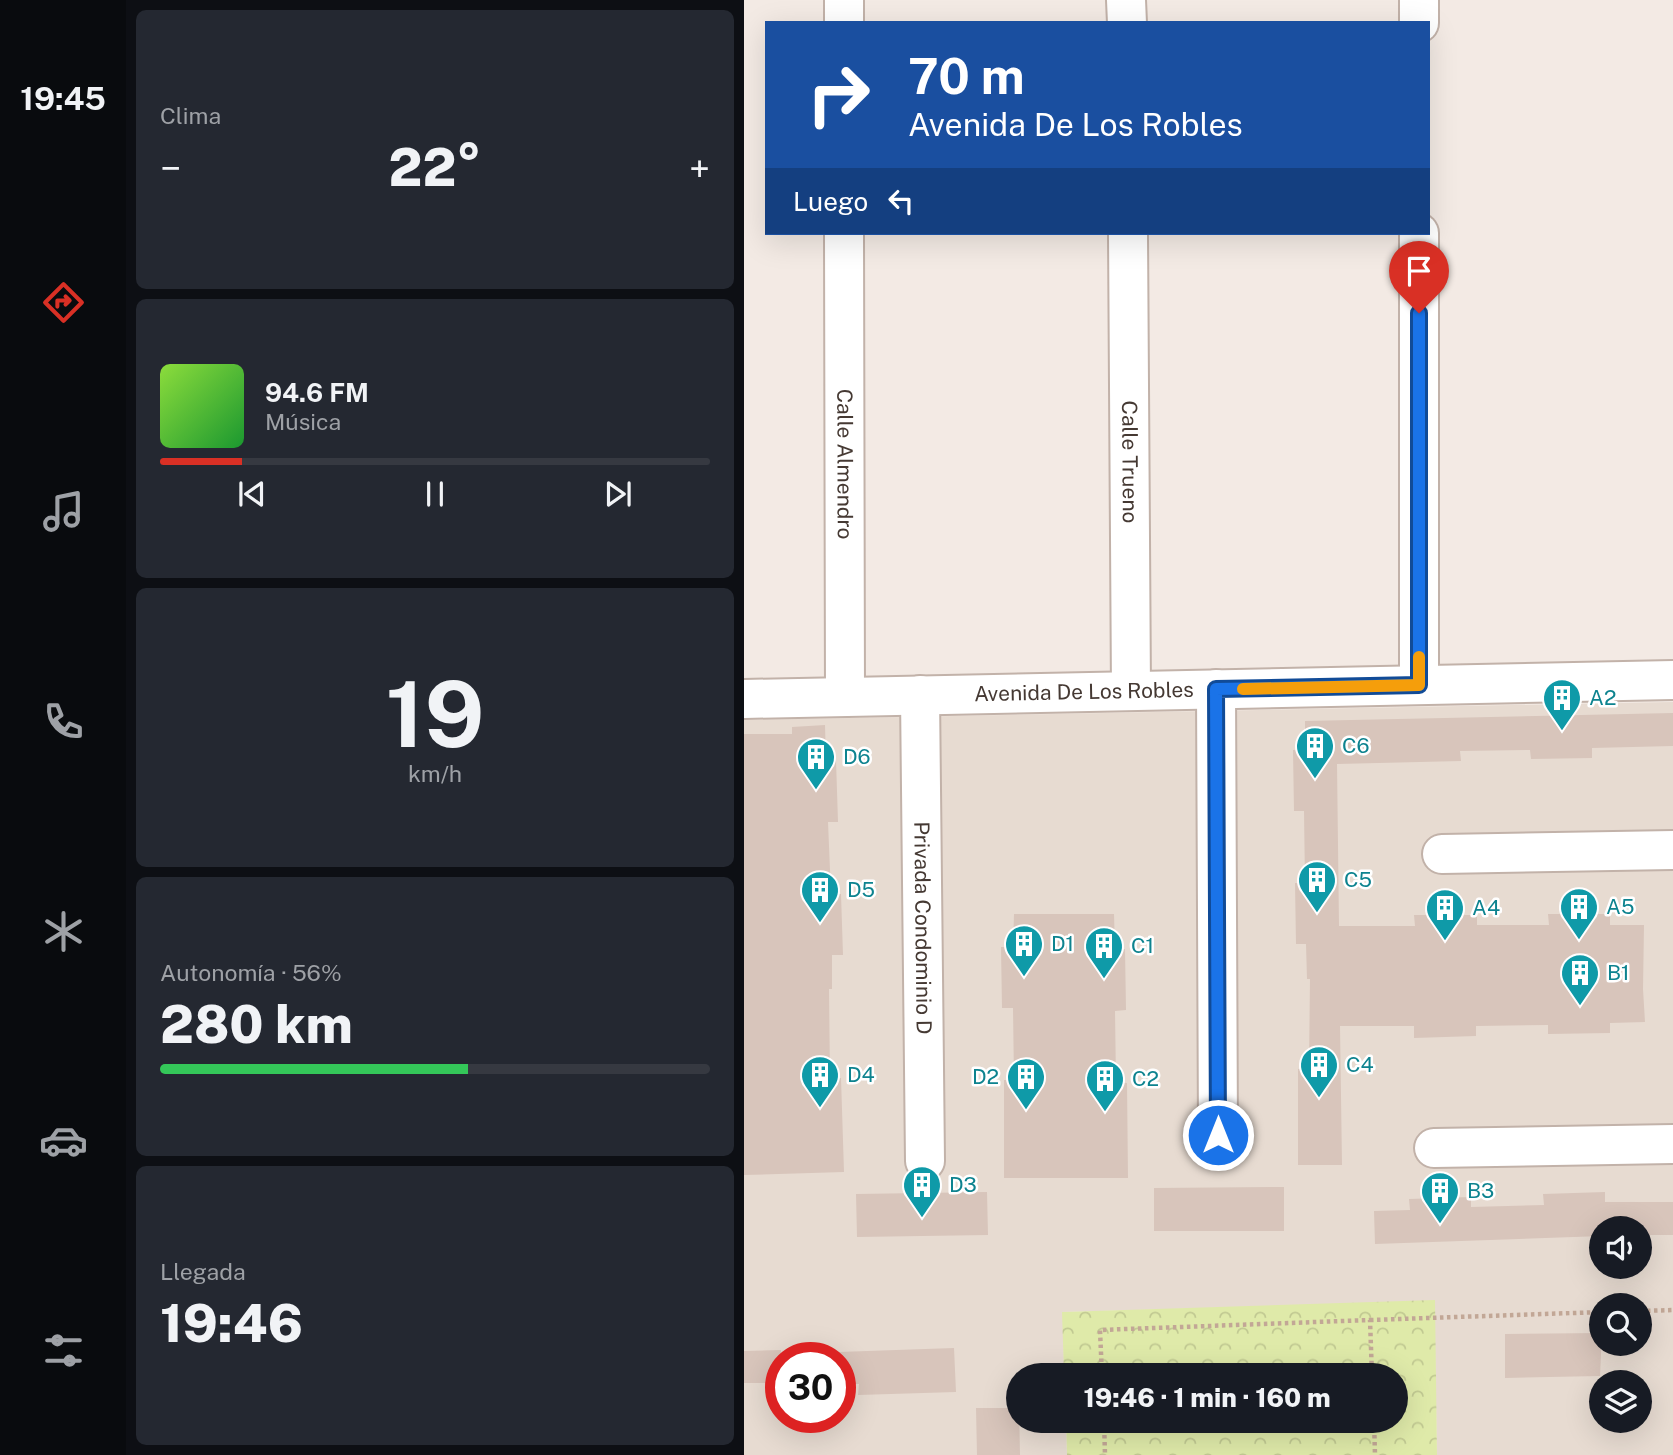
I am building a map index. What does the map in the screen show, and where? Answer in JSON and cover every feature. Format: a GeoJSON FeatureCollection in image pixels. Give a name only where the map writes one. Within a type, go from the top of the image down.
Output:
{"type":"FeatureCollection","features":[{"type":"Feature","properties":{"kind":"street"},"geometry":{"type":"LineString","coordinates":[[844,0],[844,21]]}},
{"type":"Feature","properties":{"kind":"street"},"geometry":{"type":"LineString","coordinates":[[1127,0],[1127,21]]}},
{"type":"Feature","properties":{"kind":"street"},"geometry":{"type":"LineString","coordinates":[[1419,0],[1419,21]]}},
{"type":"Feature","properties":{"kind":"street","name":"Calle Almendro"},"geometry":{"type":"LineString","coordinates":[[844,235],[845,697]]}},
{"type":"Feature","properties":{"kind":"street","name":"Calle Trueno"},"geometry":{"type":"LineString","coordinates":[[1128,235],[1131,691]]}},
{"type":"Feature","properties":{"kind":"street"},"geometry":{"type":"LineString","coordinates":[[1419,235],[1419,685]]}},
{"type":"Feature","properties":{"kind":"street","name":"Avenida De Los Robles"},"geometry":{"type":"LineString","coordinates":[[744,699],[1673,680]]}},
{"type":"Feature","properties":{"kind":"street"},"geometry":{"type":"LineString","coordinates":[[1216,689],[1218,1135]]}},
{"type":"Feature","properties":{"kind":"street","name":"Privada Condominio D"},"geometry":{"type":"LineString","coordinates":[[920,695],[925,1161]]}},
{"type":"Feature","properties":{"kind":"street"},"geometry":{"type":"LineString","coordinates":[[1442,854],[1673,850]]}},
{"type":"Feature","properties":{"kind":"street"},"geometry":{"type":"LineString","coordinates":[[1434,1148],[1673,1144]]}},
{"type":"Feature","properties":{"kind":"path"},"geometry":{"type":"LineString","coordinates":[[1652,1311],[1673,1310]]}},
{"type":"Feature","properties":{"kind":"path"},"geometry":{"type":"LineString","coordinates":[[1101,1363],[1100,1330],[1589,1312]]}},
{"type":"Feature","properties":{"kind":"path"},"geometry":{"type":"LineString","coordinates":[[1370,1320],[1372,1363]]}},
{"type":"Feature","properties":{"kind":"path"},"geometry":{"type":"LineString","coordinates":[[1104,1433],[1105,1455]]}},
{"type":"Feature","properties":{"kind":"path"},"geometry":{"type":"LineString","coordinates":[[1374,1433],[1375,1455]]}},
{"type":"Feature","properties":{"kind":"shaded area"},"geometry":{"type":"Polygon","coordinates":[[[1673,702],[1673,1455],[1437,1455],[1434,1302],[1063,1312],[1064,1363],[1006,1363],[1006,1433],[1066,1433],[1067,1455],[744,1455],[744,720],[1673,702]]]}},
{"type":"Feature","properties":{"kind":"green space"},"geometry":{"type":"Polygon","coordinates":[[[1435,1300],[1437,1455],[1067,1455],[1066,1433],[1408,1433],[1408,1363],[1064,1363],[1062,1312],[1435,1300]]]}},
{"type":"Feature","properties":{"kind":"building"},"geometry":{"type":"Polygon","coordinates":[[[1674,713],[1674,746],[1592,748],[1592,758],[1531,759],[1530,750],[1460,751],[1461,761],[1337,764],[1339,926],[1415,926],[1414,915],[1477,915],[1477,925],[1549,925],[1548,914],[1610,914],[1610,925],[1644,925],[1645,1022],[1610,1023],[1610,1033],[1548,1034],[1548,1025],[1476,1026],[1476,1036],[1414,1038],[1414,1026],[1340,1026],[1342,1165],[1298,1165],[1298,1069],[1309,1068],[1310,979],[1307,979],[1306,944],[1296,944],[1295,883],[1305,883],[1304,811],[1294,811],[1293,750],[1305,749],[1305,721],[1674,713]]]}},
{"type":"Feature","properties":{"kind":"building"},"geometry":{"type":"Polygon","coordinates":[[[825,725],[826,761],[836,760],[838,822],[828,822],[831,894],[841,894],[843,955],[832,955],[832,989],[829,989],[830,1078],[841,1078],[844,1172],[744,1175],[744,734],[792,734],[792,727],[825,725]]]}},
{"type":"Feature","properties":{"kind":"building"},"geometry":{"type":"Polygon","coordinates":[[[1014,914],[1114,914],[1115,949],[1125,949],[1126,1010],[1115,1011],[1116,1082],[1127,1083],[1128,1178],[1004,1178],[1004,1080],[1014,1080],[1013,1008],[1002,1008],[1001,947],[1013,947],[1014,914]]]}},
{"type":"Feature","properties":{"kind":"building"},"geometry":{"type":"Polygon","coordinates":[[[1284,1187],[1284,1231],[1154,1231],[1154,1188],[1284,1187]]]}},
{"type":"Feature","properties":{"kind":"building","name":"D3"},"geometry":{"type":"Polygon","coordinates":[[[987,1192],[988,1235],[857,1237],[856,1194],[987,1192]]]}},
{"type":"Feature","properties":{"kind":"building"},"geometry":{"type":"Polygon","coordinates":[[[1605,1192],[1605,1202],[1674,1202],[1674,1235],[1652,1235],[1652,1216],[1589,1216],[1589,1236],[1375,1244],[1374,1211],[1410,1210],[1409,1199],[1471,1197],[1471,1207],[1544,1205],[1543,1194],[1605,1192]]]}},
{"type":"Feature","properties":{"kind":"building"},"geometry":{"type":"Polygon","coordinates":[[[1589,1333],[1589,1356],[1601,1356],[1600,1370],[1589,1370],[1589,1376],[1505,1378],[1505,1334],[1589,1333]]]}},
{"type":"Feature","properties":{"kind":"building"},"geometry":{"type":"Polygon","coordinates":[[[954,1348],[956,1392],[858,1395],[856,1351],[954,1348]]]}},
{"type":"Feature","properties":{"kind":"building"},"geometry":{"type":"Polygon","coordinates":[[[765,1350],[765,1383],[744,1383],[744,1351],[765,1350]]]}},
{"type":"Feature","properties":{"kind":"building"},"geometry":{"type":"Polygon","coordinates":[[[976,1408],[1006,1408],[1006,1433],[1020,1433],[1020,1455],[977,1455],[976,1408]]]}},
{"type":"Feature","properties":{"kind":"slow traffic"},"geometry":{"type":"LineString","coordinates":[[1243,689],[1419,685],[1419,657]]}},
{"type":"Feature","properties":{"kind":"place","name":"A2"},"geometry":{"type":"Point","coordinates":[1562,732]}},
{"type":"Feature","properties":{"kind":"place","name":"C6"},"geometry":{"type":"Point","coordinates":[1315,780]}},
{"type":"Feature","properties":{"kind":"place","name":"D6"},"geometry":{"type":"Point","coordinates":[816,791]}},
{"type":"Feature","properties":{"kind":"place","name":"C5"},"geometry":{"type":"Point","coordinates":[1317,914]}},
{"type":"Feature","properties":{"kind":"place","name":"D5"},"geometry":{"type":"Point","coordinates":[820,924]}},
{"type":"Feature","properties":{"kind":"place","name":"A5"},"geometry":{"type":"Point","coordinates":[1579,941]}},
{"type":"Feature","properties":{"kind":"place","name":"A4"},"geometry":{"type":"Point","coordinates":[1445,942]}},
{"type":"Feature","properties":{"kind":"place","name":"D1"},"geometry":{"type":"Point","coordinates":[1024,978]}},
{"type":"Feature","properties":{"kind":"place","name":"C1"},"geometry":{"type":"Point","coordinates":[1104,980]}},
{"type":"Feature","properties":{"kind":"place","name":"B1"},"geometry":{"type":"Point","coordinates":[1580,1007]}},
{"type":"Feature","properties":{"kind":"place","name":"C4"},"geometry":{"type":"Point","coordinates":[1319,1099]}},
{"type":"Feature","properties":{"kind":"place","name":"D4"},"geometry":{"type":"Point","coordinates":[820,1109]}},
{"type":"Feature","properties":{"kind":"place","name":"D2"},"geometry":{"type":"Point","coordinates":[1026,1111]}},
{"type":"Feature","properties":{"kind":"place","name":"C2"},"geometry":{"type":"Point","coordinates":[1105,1113]}},
{"type":"Feature","properties":{"kind":"place","name":"D3"},"geometry":{"type":"Point","coordinates":[922,1219]}},
{"type":"Feature","properties":{"kind":"place","name":"B3"},"geometry":{"type":"Point","coordinates":[1440,1225]}},
{"type":"Feature","properties":{"kind":"route"},"geometry":{"type":"LineString","coordinates":[[1218,1135],[1216,689],[1419,685],[1419,313]]}}]}
